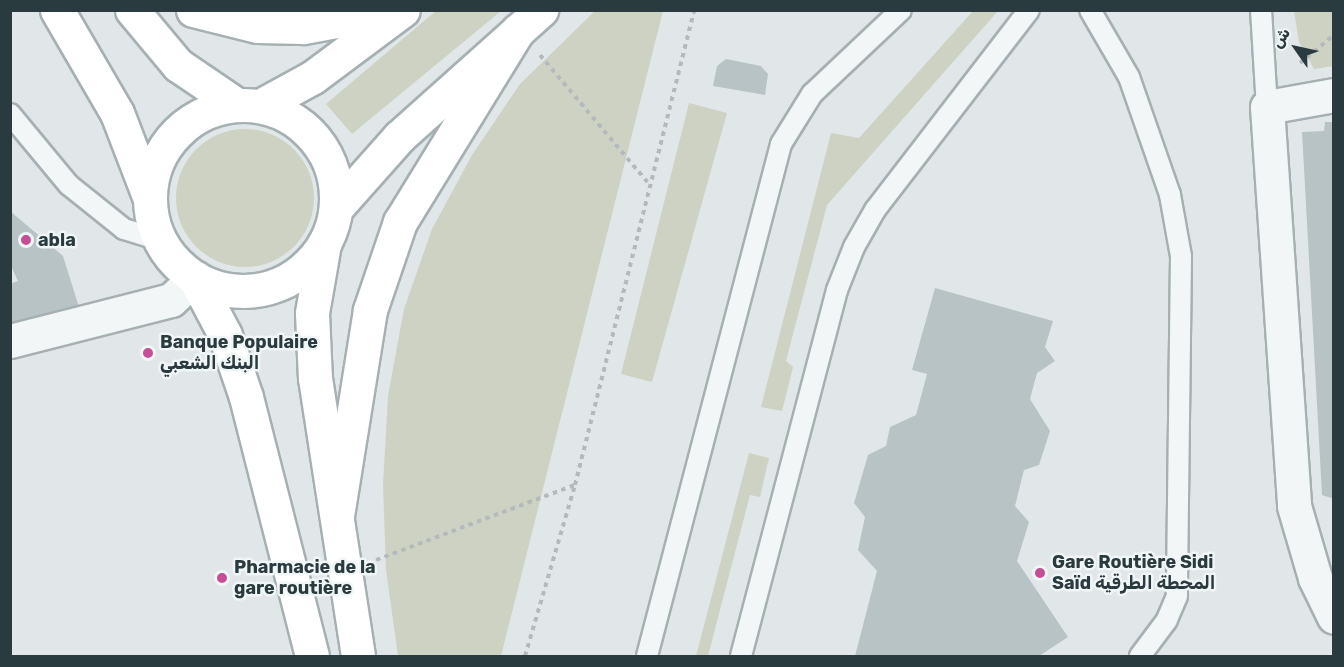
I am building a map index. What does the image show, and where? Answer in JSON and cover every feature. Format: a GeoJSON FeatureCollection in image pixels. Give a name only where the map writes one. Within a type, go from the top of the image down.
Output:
{"type":"FeatureCollection","features":[{"type":"Feature","properties":{"kind":"main road"},"geometry":{"type":"LineString","coordinates":[[57,10],[117,113],[150,200],[160,240],[195,278],[225,335],[246,397],[312,657]]}},
{"type":"Feature","properties":{"kind":"main road"},"geometry":{"type":"LineString","coordinates":[[132,10],[178,64],[248,105],[295,120],[314,136],[333,173],[336,208],[325,242],[313,335],[358,657]]}},
{"type":"Feature","properties":{"kind":"main road"},"geometry":{"type":"LineString","coordinates":[[193,10],[257,26],[304,27],[396,10]]}},
{"type":"Feature","properties":{"kind":"main road"},"geometry":{"type":"LineString","coordinates":[[150,200],[158,160],[172,138],[201,115],[248,105],[313,77],[403,10]]}},
{"type":"Feature","properties":{"kind":"main road"},"geometry":{"type":"LineString","coordinates":[[336,208],[399,137],[532,30]]}},
{"type":"Feature","properties":{"kind":"main road"},"geometry":{"type":"LineString","coordinates":[[337,516],[370,310],[400,222],[532,30]]}},
{"type":"Feature","properties":{"kind":"main road"},"geometry":{"type":"LineString","coordinates":[[195,278],[240,291],[267,288],[293,277],[325,242]]}},
{"type":"Feature","properties":{"kind":"street"},"geometry":{"type":"LineString","coordinates":[[1334,95],[1267,107],[1293,506],[1324,570],[1334,617]]}},
{"type":"Feature","properties":{"kind":"street"},"geometry":{"type":"LineString","coordinates":[[10,341],[171,300],[195,278]]}},
{"type":"Feature","properties":{"kind":"lane"},"geometry":{"type":"LineString","coordinates":[[647,657],[781,144],[812,94],[901,10]]}},
{"type":"Feature","properties":{"kind":"lane"},"geometry":{"type":"LineString","coordinates":[[741,657],[837,290],[854,247],[875,210],[1029,10]]}},
{"type":"Feature","properties":{"kind":"lane"},"geometry":{"type":"LineString","coordinates":[[1090,10],[1129,77],[1148,128],[1170,195],[1180,256],[1177,596],[1167,620],[1140,657]]}},
{"type":"Feature","properties":{"kind":"lane"},"geometry":{"type":"LineString","coordinates":[[1261,10],[1267,107]]}},
{"type":"Feature","properties":{"kind":"lane"},"geometry":{"type":"LineString","coordinates":[[10,114],[69,185],[124,229],[160,240]]}},
{"type":"Feature","properties":{"kind":"path"},"geometry":{"type":"LineString","coordinates":[[525,657],[575,485],[694,10]]}},
{"type":"Feature","properties":{"kind":"path"},"geometry":{"type":"LineString","coordinates":[[532,30],[650,185]]}},
{"type":"Feature","properties":{"kind":"path"},"geometry":{"type":"LineString","coordinates":[[1300,63],[1334,35]]}},
{"type":"Feature","properties":{"kind":"path"},"geometry":{"type":"LineString","coordinates":[[374,561],[575,485]]}},
{"type":"Feature","properties":{"kind":"green space"},"geometry":{"type":"Polygon","coordinates":[[[437,10],[501,11],[352,134],[326,104],[437,10]]]}},
{"type":"Feature","properties":{"kind":"green space"},"geometry":{"type":"Polygon","coordinates":[[[596,10],[663,11],[501,656],[398,656],[386,570],[383,485],[388,396],[404,309],[432,229],[472,155],[520,84],[596,10]]]}},
{"type":"Feature","properties":{"kind":"green space"},"geometry":{"type":"Polygon","coordinates":[[[973,11],[998,11],[827,205],[786,361],[793,367],[782,411],[761,407],[831,133],[859,138],[973,11]]]}},
{"type":"Feature","properties":{"kind":"green space"},"geometry":{"type":"Polygon","coordinates":[[[1294,11],[1333,11],[1333,66],[1314,69],[1299,42],[1294,11]]]}},
{"type":"Feature","properties":{"kind":"green space"},"geometry":{"type":"Polygon","coordinates":[[[689,103],[727,113],[652,382],[621,374],[689,103]]]}},
{"type":"Feature","properties":{"kind":"green space"},"geometry":{"type":"Polygon","coordinates":[[[245,129],[271,134],[294,149],[309,172],[314,198],[309,224],[294,247],[271,262],[245,267],[219,262],[196,247],[181,224],[176,198],[181,172],[196,149],[219,134],[245,129]]]}},
{"type":"Feature","properties":{"kind":"green space"},"geometry":{"type":"Polygon","coordinates":[[[749,453],[769,458],[760,497],[750,495],[708,656],[696,656],[749,453]]]}},
{"type":"Feature","properties":{"kind":"building"},"geometry":{"type":"Polygon","coordinates":[[[726,59],[761,66],[768,74],[765,95],[713,86],[717,66],[726,59]]]}},
{"type":"Feature","properties":{"kind":"building"},"geometry":{"type":"Polygon","coordinates":[[[1325,122],[1334,122],[1334,499],[1322,495],[1302,132],[1324,131],[1325,122]]]}},
{"type":"Feature","properties":{"kind":"building"},"geometry":{"type":"Polygon","coordinates":[[[10,211],[63,256],[83,320],[10,337],[10,284],[18,281],[10,264],[10,211]]]}},
{"type":"Feature","properties":{"kind":"building"},"geometry":{"type":"Polygon","coordinates":[[[935,288],[1053,321],[1045,347],[1055,361],[1037,373],[1030,399],[1050,431],[1039,465],[1024,470],[1015,506],[1029,522],[1017,561],[1068,637],[1039,656],[855,656],[877,571],[858,550],[865,517],[854,503],[868,455],[886,446],[890,427],[916,415],[927,374],[912,370],[935,288]]]}},
{"type":"Feature","properties":{"kind":"place","name":"abla"},"geometry":{"type":"Point","coordinates":[26,240]}},
{"type":"Feature","properties":{"kind":"place","name":"Banque Populaire البنك الشعبي"},"geometry":{"type":"Point","coordinates":[148,353]}},
{"type":"Feature","properties":{"kind":"place","name":"Gare Routière Sidi Saïd المحطة الطرقية"},"geometry":{"type":"Point","coordinates":[1040,573]}},
{"type":"Feature","properties":{"kind":"place","name":"Pharmacie de la gare routière"},"geometry":{"type":"Point","coordinates":[222,578]}}]}
